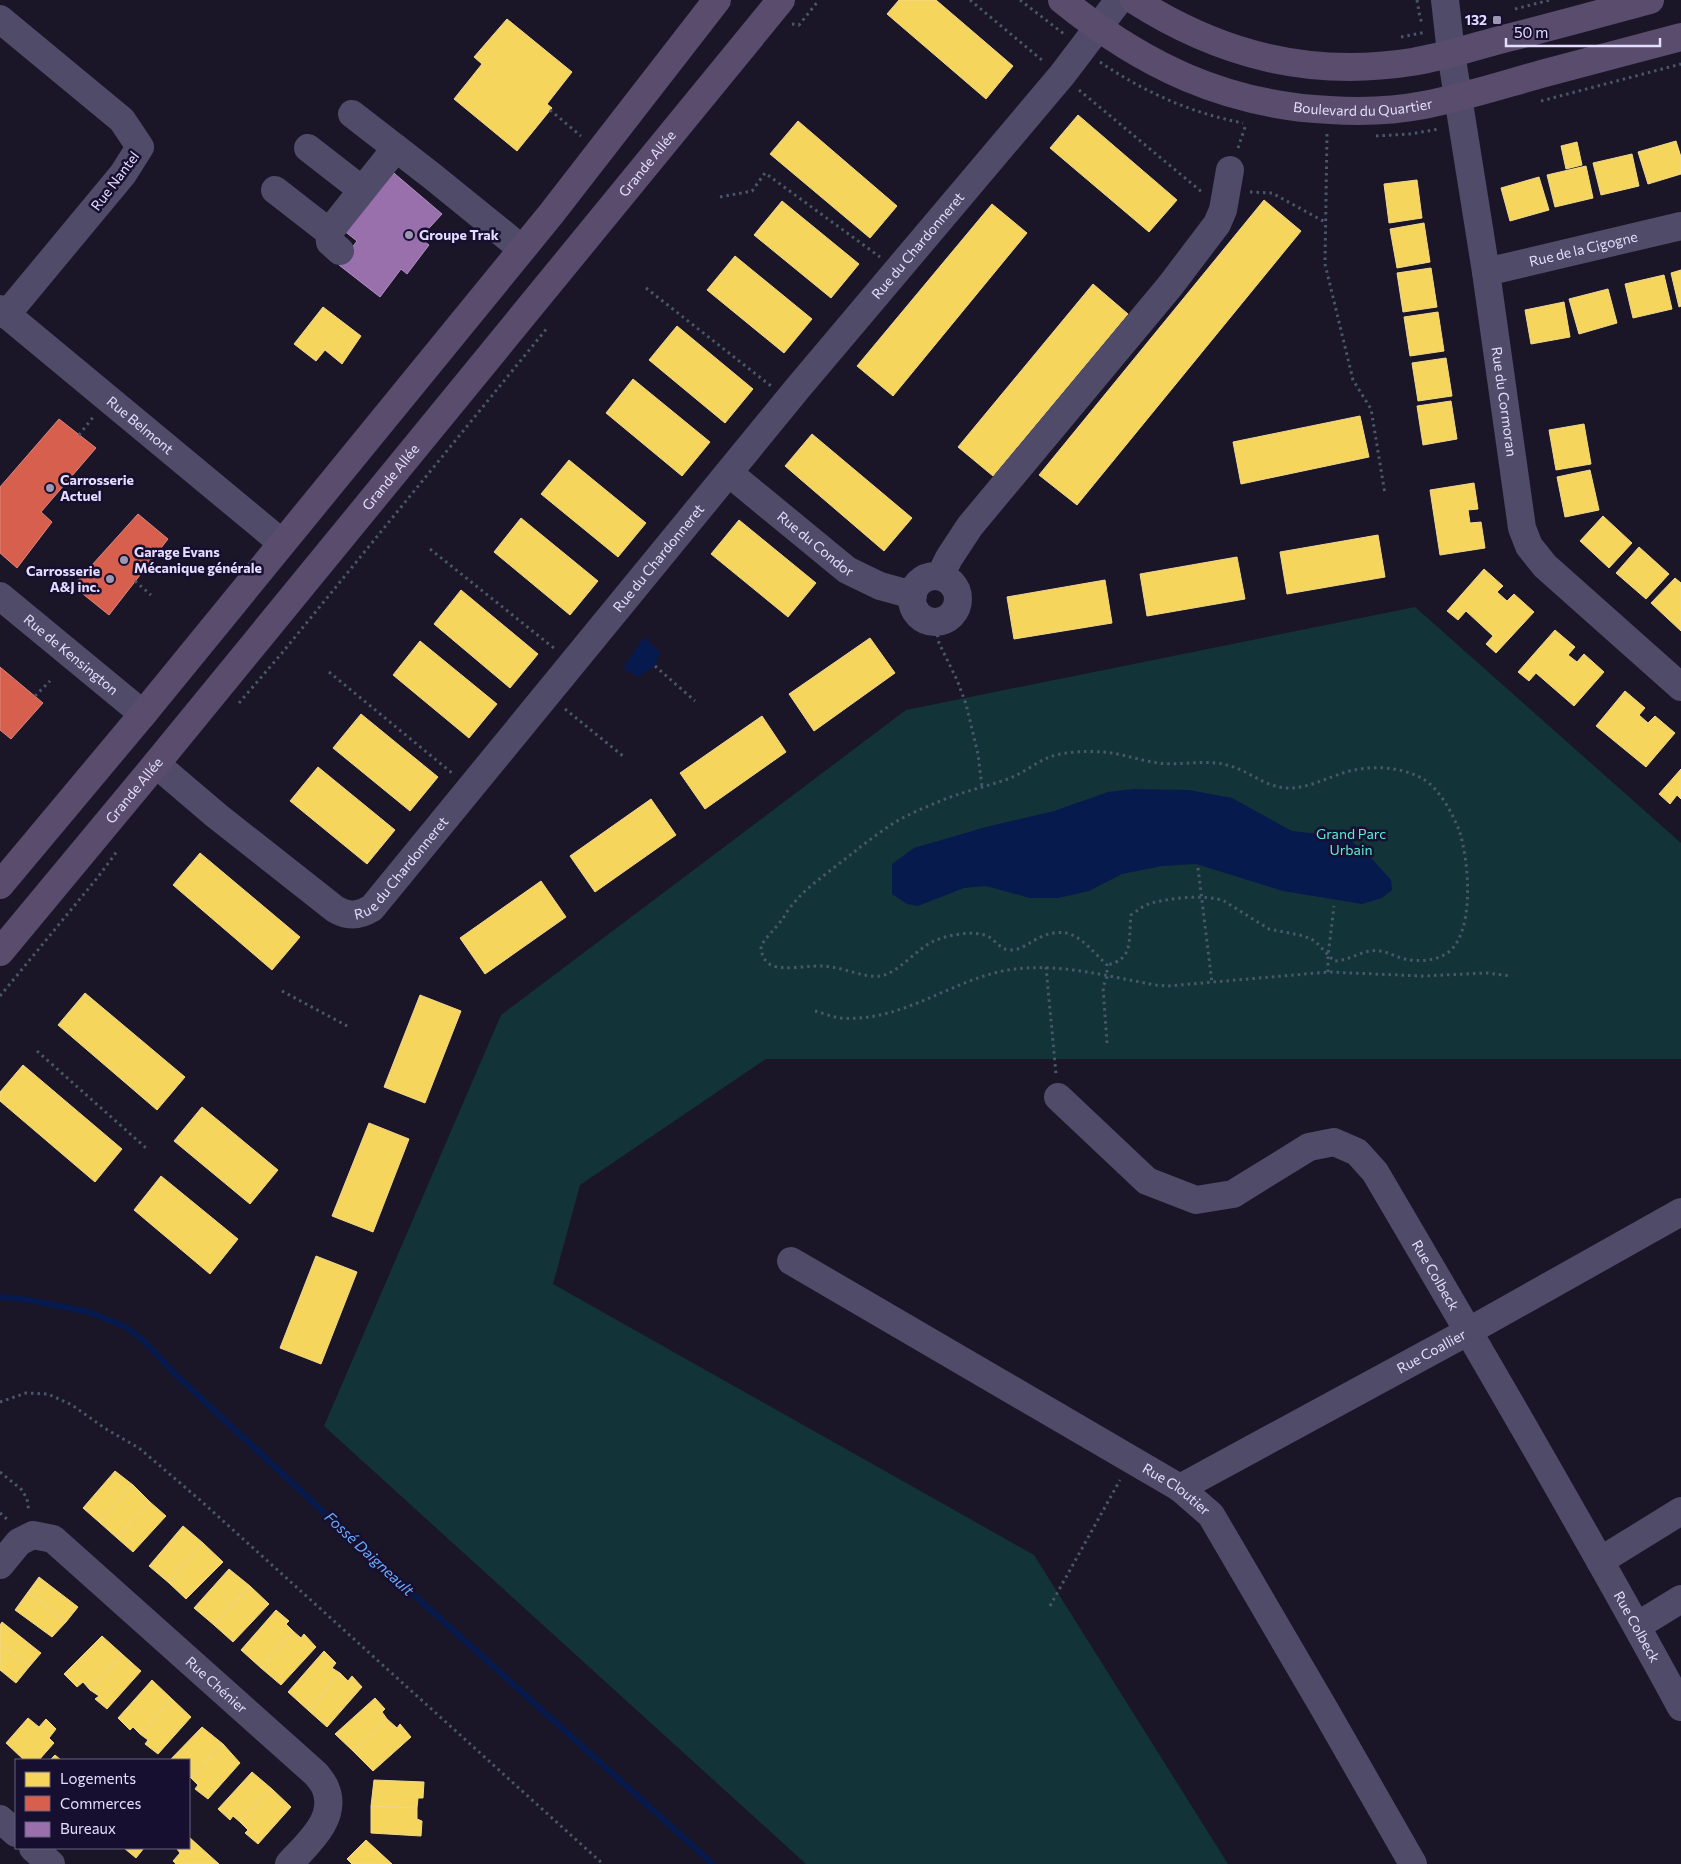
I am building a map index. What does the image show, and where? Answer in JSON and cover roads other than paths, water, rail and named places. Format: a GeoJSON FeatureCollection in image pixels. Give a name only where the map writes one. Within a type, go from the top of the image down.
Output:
{"type":"FeatureCollection","features":[{"type":"Feature","properties":{"kind":"main road"},"geometry":{"type":"LineString","coordinates":[[0,885],[143,714],[522,250],[718,0]]}},
{"type":"Feature","properties":{"kind":"main road","name":"Boulevard du Quartier"},"geometry":{"type":"LineString","coordinates":[[1062,0],[1098,28],[1145,58],[1190,80],[1227,94],[1264,103],[1304,109],[1369,111],[1424,105],[1681,37]]}},
{"type":"Feature","properties":{"kind":"main road"},"geometry":{"type":"LineString","coordinates":[[1134,0],[1208,40],[1274,60],[1313,65],[1359,66],[1413,62],[1650,0]]}},
{"type":"Feature","properties":{"kind":"main road","name":"Grande Allée"},"geometry":{"type":"LineString","coordinates":[[0,952],[786,12]]}},
{"type":"Feature","properties":{"kind":"street","name":"Rue du Chardonneret"},"geometry":{"type":"LineString","coordinates":[[156,764],[217,816],[335,909],[352,915],[364,913],[372,908],[788,400],[1062,75],[1119,0]]}},
{"type":"Feature","properties":{"kind":"street","name":"Rue du Cormoran"},"geometry":{"type":"LineString","coordinates":[[1445,0],[1522,528],[1530,546],[1545,566],[1640,653],[1681,687]]}},
{"type":"Feature","properties":{"kind":"street","name":"Rue Nantel"},"geometry":{"type":"LineString","coordinates":[[0,19],[122,120],[140,147],[124,174],[3,312]]}},
{"type":"Feature","properties":{"kind":"street"},"geometry":{"type":"LineString","coordinates":[[352,114],[522,250]]}},
{"type":"Feature","properties":{"kind":"street"},"geometry":{"type":"LineString","coordinates":[[308,148],[362,190]]}},
{"type":"Feature","properties":{"kind":"street"},"geometry":{"type":"LineString","coordinates":[[275,190],[335,241],[362,190],[396,148]]}},
{"type":"Feature","properties":{"kind":"street"},"geometry":{"type":"LineString","coordinates":[[940,576],[949,558],[970,526],[1170,286],[1217,224],[1226,190]]}},
{"type":"Feature","properties":{"kind":"street","name":"Rue de la Cigogne"},"geometry":{"type":"LineString","coordinates":[[1486,272],[1681,226]]}},
{"type":"Feature","properties":{"kind":"street","name":"Rue Belmont"},"geometry":{"type":"LineString","coordinates":[[3,312],[282,543]]}},
{"type":"Feature","properties":{"kind":"street","name":"Rue du Condor"},"geometry":{"type":"LineString","coordinates":[[729,473],[847,570],[880,586],[913,595]]}},
{"type":"Feature","properties":{"kind":"street"},"geometry":{"type":"LineString","coordinates":[[940,576],[946,578],[955,586],[958,592],[958,604],[947,619],[935,622],[923,618],[919,614],[913,604],[913,595],[922,580],[940,576]]}},
{"type":"Feature","properties":{"kind":"street","name":"Rue de Kensington"},"geometry":{"type":"LineString","coordinates":[[0,596],[143,714]]}},
{"type":"Feature","properties":{"kind":"street","name":"Rue Colbeck"},"geometry":{"type":"LineString","coordinates":[[1058,1098],[1147,1181],[1196,1200],[1233,1194],[1309,1147],[1334,1142],[1357,1152],[1376,1172],[1600,1561],[1681,1707]]}},
{"type":"Feature","properties":{"kind":"street","name":"Rue Coallier"},"geometry":{"type":"LineString","coordinates":[[1180,1488],[1681,1212]]}},
{"type":"Feature","properties":{"kind":"street","name":"Rue Cloutier"},"geometry":{"type":"LineString","coordinates":[[791,1261],[1180,1488],[1211,1515],[1413,1864]]}},
{"type":"Feature","properties":{"kind":"street"},"geometry":{"type":"LineString","coordinates":[[1600,1561],[1681,1510]]}},
{"type":"Feature","properties":{"kind":"street","name":"Rue Chénier"},"geometry":{"type":"LineString","coordinates":[[0,1565],[19,1542],[32,1535],[53,1538],[316,1774],[325,1787],[328,1800],[326,1820],[289,1864]]}},
{"type":"Feature","properties":{"kind":"street"},"geometry":{"type":"LineString","coordinates":[[1636,1626],[1681,1599]]}},
{"type":"Feature","properties":{"kind":"street"},"geometry":{"type":"LineString","coordinates":[[0,1818],[15,1832]]}},
{"type":"Feature","properties":{"kind":"street"},"geometry":{"type":"LineString","coordinates":[[34,1849],[51,1864]]}},
{"type":"Feature","properties":{"kind":"water"},"geometry":{"type":"Polygon","coordinates":[[[644,637],[660,652],[655,666],[638,677],[623,668],[644,637]]]}},
{"type":"Feature","properties":{"kind":"water"},"geometry":{"type":"Polygon","coordinates":[[[1133,789],[1189,790],[1232,798],[1292,831],[1347,837],[1374,861],[1391,880],[1392,890],[1382,898],[1362,904],[1283,891],[1196,864],[1162,866],[1122,874],[1089,891],[1058,898],[1030,898],[986,886],[964,888],[918,906],[907,904],[892,894],[892,864],[914,848],[986,827],[1054,811],[1108,792],[1133,789]]]}},
{"type":"Feature","properties":{"kind":"waterway","name":"Fossé Daigneault"},"geometry":{"type":"LineString","coordinates":[[0,1297],[29,1300],[89,1312],[126,1327],[144,1341],[176,1375],[373,1558],[713,1864]]}},
{"type":"Feature","properties":{"kind":"place","name":"132"},"geometry":{"type":"Point","coordinates":[1497,20]}},
{"type":"Feature","properties":{"kind":"place","name":"Groupe Trak"},"geometry":{"type":"Point","coordinates":[409,235]}},
{"type":"Feature","properties":{"kind":"place","name":"Carrosserie Actuel"},"geometry":{"type":"Point","coordinates":[50,488]}},
{"type":"Feature","properties":{"kind":"place","name":"Garage Evans Mécanique générale"},"geometry":{"type":"Point","coordinates":[124,560]}},
{"type":"Feature","properties":{"kind":"place","name":"Carrosserie A&J inc."},"geometry":{"type":"Point","coordinates":[110,579]}},
{"type":"Feature","properties":{"kind":"park label","name":"Grand Parc Urbain"},"geometry":{"type":"Point","coordinates":[1351,842]}}]}
